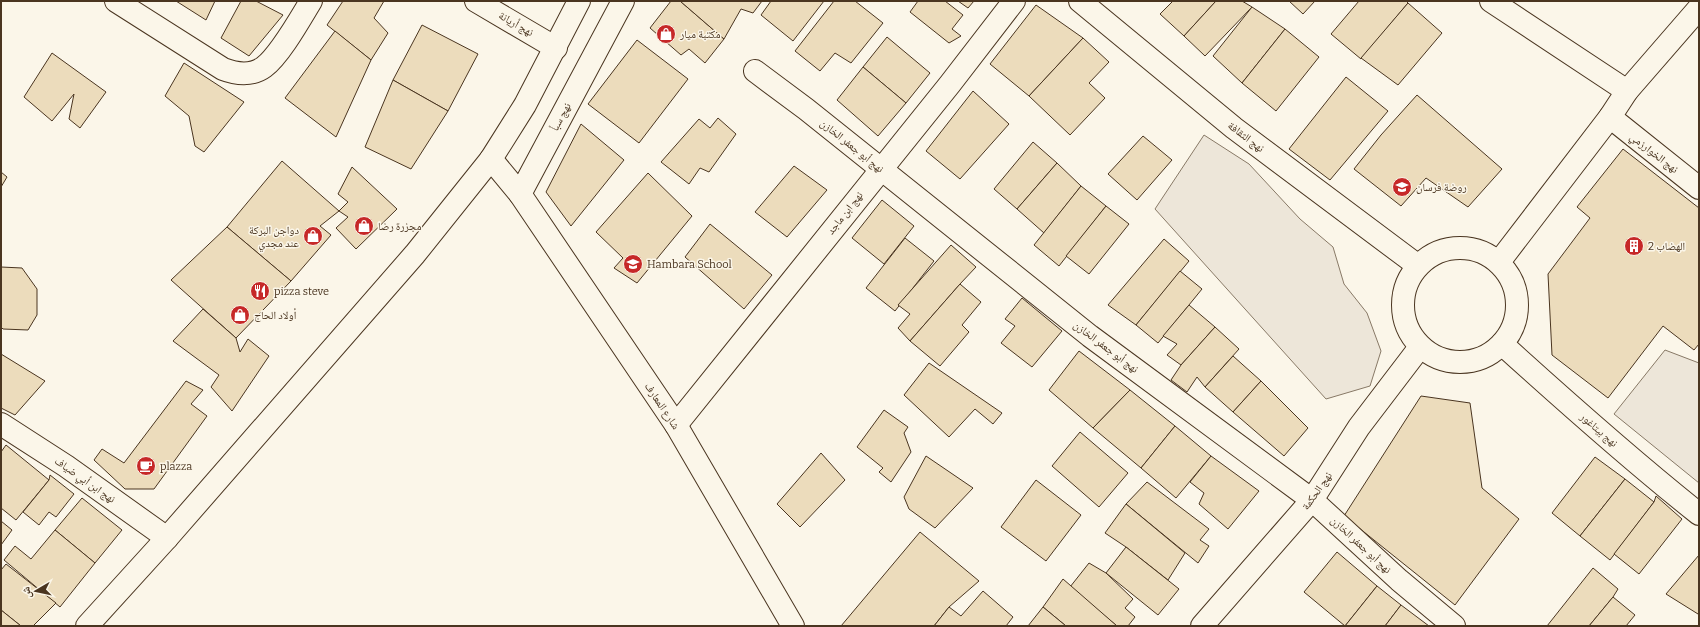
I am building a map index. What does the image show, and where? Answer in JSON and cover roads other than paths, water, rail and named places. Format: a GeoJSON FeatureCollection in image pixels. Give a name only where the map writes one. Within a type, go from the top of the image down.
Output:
{"type":"FeatureCollection","features":[{"type":"Feature","properties":{"kind":"street"},"geometry":{"type":"LineString","coordinates":[[116,1],[222,69],[235,74],[247,73],[264,67],[282,46],[311,1]]}},
{"type":"Feature","properties":{"kind":"street","name":"نهج أريانة"},"geometry":{"type":"LineString","coordinates":[[476,1],[556,48]]}},
{"type":"Feature","properties":{"kind":"street"},"geometry":{"type":"LineString","coordinates":[[87,626],[167,538],[416,254],[491,159],[525,105],[556,48],[579,1]]}},
{"type":"Feature","properties":{"kind":"street","name":"نهج سبأ"},"geometry":{"type":"LineString","coordinates":[[520,194],[623,1]]}},
{"type":"Feature","properties":{"kind":"street","name":"نهج ابن ماجد"},"geometry":{"type":"LineString","coordinates":[[676,425],[950,84],[1014,1]]}},
{"type":"Feature","properties":{"kind":"street","name":"نهج الثقافة"},"geometry":{"type":"LineString","coordinates":[[1080,1],[1234,128],[1417,265]]}},
{"type":"Feature","properties":{"kind":"street"},"geometry":{"type":"LineString","coordinates":[[1491,1],[1627,92]]}},
{"type":"Feature","properties":{"kind":"street"},"geometry":{"type":"LineString","coordinates":[[1499,262],[1610,117],[1627,92],[1699,8]]}},
{"type":"Feature","properties":{"kind":"street","name":"نهج أبو جعفر الخازن"},"geometry":{"type":"LineString","coordinates":[[755,70],[1090,336],[1312,500],[1399,580],[1454,626]]}},
{"type":"Feature","properties":{"kind":"street","name":"نهج الخوارزمي"},"geometry":{"type":"LineString","coordinates":[[1610,117],[1699,188]]}},
{"type":"Feature","properties":{"kind":"street"},"geometry":{"type":"LineString","coordinates":[[491,159],[520,194]]}},
{"type":"Feature","properties":{"kind":"street","name":"شارع المعارف"},"geometry":{"type":"LineString","coordinates":[[520,194],[676,425],[793,626]]}},
{"type":"Feature","properties":{"kind":"street"},"geometry":{"type":"LineString","coordinates":[[1458,246],[1480,250],[1499,262],[1512,281],[1517,303],[1514,325],[1502,344],[1484,357],[1462,362],[1439,359],[1420,347],[1407,328],[1402,306],[1406,284],[1417,265],[1436,252],[1458,246]]}},
{"type":"Feature","properties":{"kind":"street","name":"نهج بيتاغور"},"geometry":{"type":"LineString","coordinates":[[1502,344],[1572,407],[1699,514]]}},
{"type":"Feature","properties":{"kind":"street","name":"نهج الحكمة"},"geometry":{"type":"LineString","coordinates":[[1202,626],[1312,500],[1359,427],[1420,347]]}},
{"type":"Feature","properties":{"kind":"street","name":"نهج ابن أبي ضياف"},"geometry":{"type":"LineString","coordinates":[[1,424],[66,466],[167,538]]}},
{"type":"Feature","properties":{"kind":"place","name":"مكتبة ميار"},"geometry":{"type":"Point","coordinates":[666,34]}},
{"type":"Feature","properties":{"kind":"place","name":"روضة فرسان"},"geometry":{"type":"Point","coordinates":[1402,187]}},
{"type":"Feature","properties":{"kind":"place","name":"مجزرة رضا"},"geometry":{"type":"Point","coordinates":[364,226]}},
{"type":"Feature","properties":{"kind":"place","name":"دواجن البركة عند مجدي"},"geometry":{"type":"Point","coordinates":[313,236]}},
{"type":"Feature","properties":{"kind":"place","name":"الهضاب 2"},"geometry":{"type":"Point","coordinates":[1634,246]}},
{"type":"Feature","properties":{"kind":"place","name":"Hambara School"},"geometry":{"type":"Point","coordinates":[633,264]}},
{"type":"Feature","properties":{"kind":"place","name":"pizza steve"},"geometry":{"type":"Point","coordinates":[260,291]}},
{"type":"Feature","properties":{"kind":"place","name":"أولاد الحاج"},"geometry":{"type":"Point","coordinates":[240,315]}},
{"type":"Feature","properties":{"kind":"place","name":"plazza"},"geometry":{"type":"Point","coordinates":[146,466]}}]}
